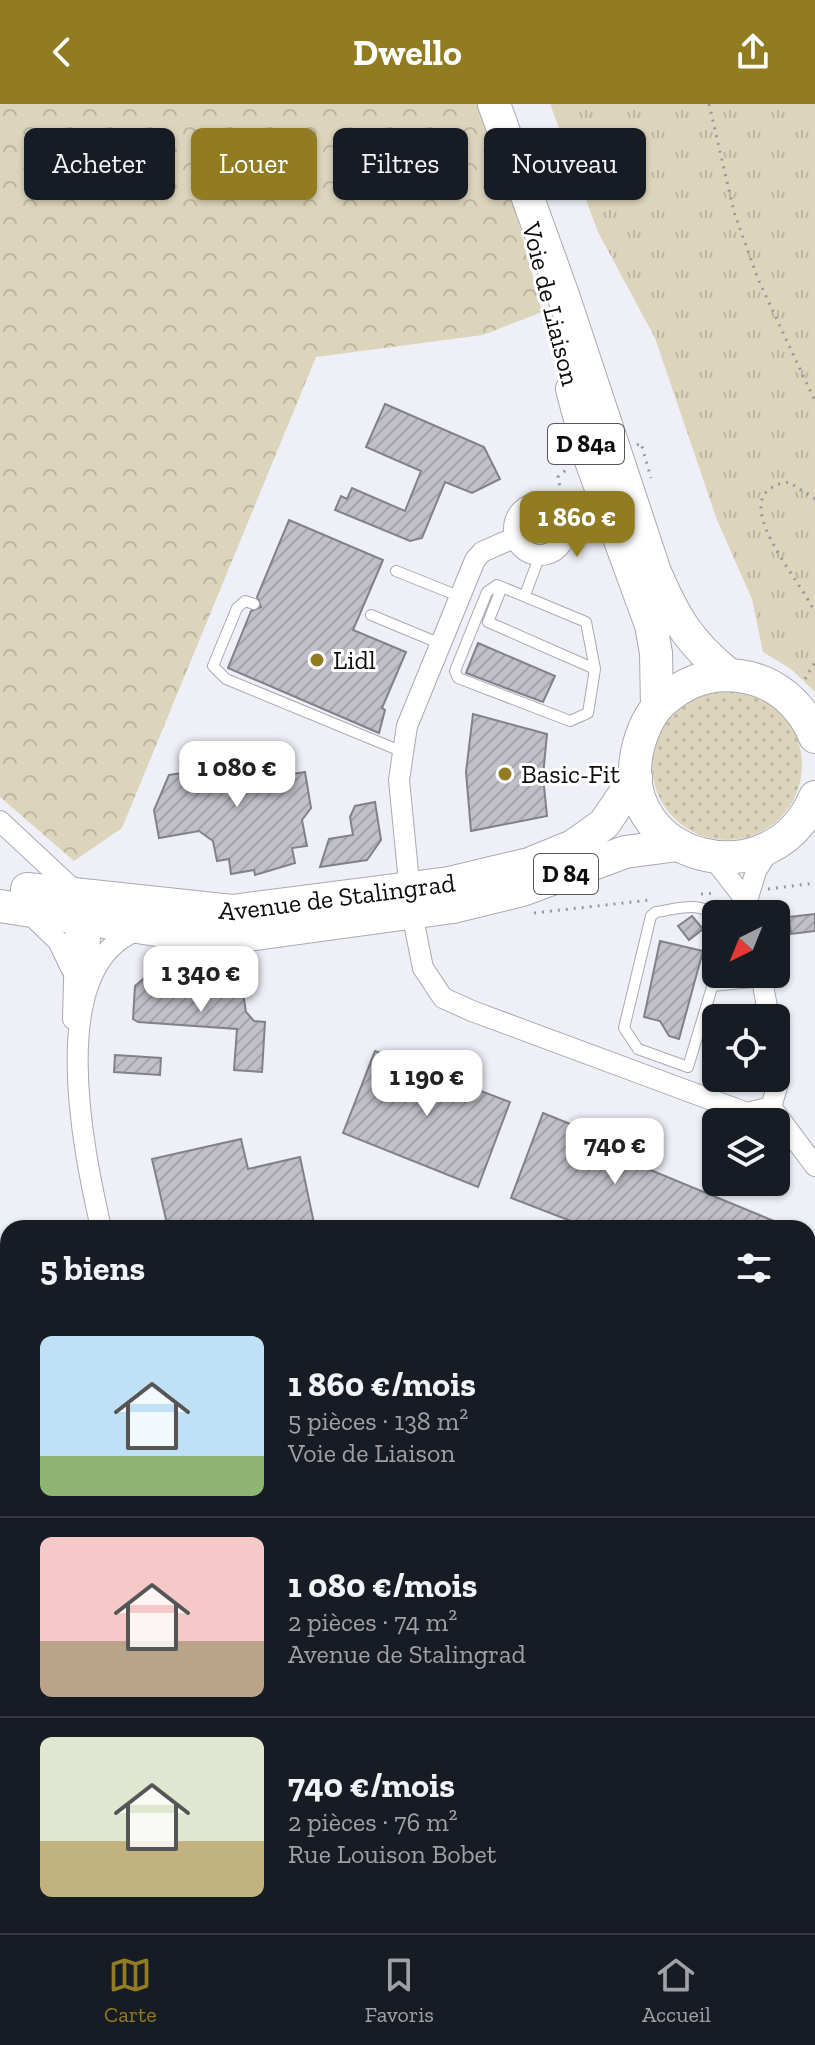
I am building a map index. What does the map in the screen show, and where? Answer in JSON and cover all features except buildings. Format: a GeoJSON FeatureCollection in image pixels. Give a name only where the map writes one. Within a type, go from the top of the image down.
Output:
{"type":"FeatureCollection","features":[{"type":"Feature","properties":{"kind":"main road","name":"Voie de Liaison"},"geometry":{"type":"LineString","coordinates":[[494,104],[502,128]]}},
{"type":"Feature","properties":{"kind":"main road","name":"Voie de Liaison"},"geometry":{"type":"LineString","coordinates":[[524,200],[591,461],[651,625],[656,653],[657,707]]}},
{"type":"Feature","properties":{"kind":"main road","name":"Voie de Liaison"},"geometry":{"type":"LineString","coordinates":[[527,200],[564,298],[655,572],[673,616],[687,637],[728,674]]}},
{"type":"Feature","properties":{"kind":"main road"},"geometry":{"type":"LineString","coordinates":[[815,737],[804,714],[789,697],[750,677],[728,674],[689,683],[657,707],[640,739],[636,777],[651,817],[678,845],[713,858],[742,858],[769,850],[807,825],[815,797]]}},
{"type":"Feature","properties":{"kind":"main road","name":"Avenue de Stalingrad"},"geometry":{"type":"LineString","coordinates":[[0,887],[146,928],[211,936],[248,935],[412,900],[449,883],[529,864],[573,846],[604,824],[636,777]]}},
{"type":"Feature","properties":{"kind":"main road","name":"Avenue de Stalingrad"},"geometry":{"type":"LineString","coordinates":[[11,908],[232,911],[412,900],[492,899],[625,852],[678,845]]}},
{"type":"Feature","properties":{"kind":"street"},"geometry":{"type":"LineString","coordinates":[[543,503],[555,508],[564,518],[565,535],[556,549],[540,555],[525,550],[516,537],[516,520],[527,507],[543,503]]}},
{"type":"Feature","properties":{"kind":"street"},"geometry":{"type":"LineString","coordinates":[[516,537],[482,552],[475,560],[407,726],[399,780],[423,968],[443,998],[747,1113],[771,1107]]}},
{"type":"Feature","properties":{"kind":"street"},"geometry":{"type":"LineString","coordinates":[[0,821],[81,911],[85,1004]]}},
{"type":"Feature","properties":{"kind":"street"},"geometry":{"type":"LineString","coordinates":[[746,900],[756,871],[769,850]]}},
{"type":"Feature","properties":{"kind":"street"},"geometry":{"type":"LineString","coordinates":[[713,858],[745,900]]}},
{"type":"Feature","properties":{"kind":"street"},"geometry":{"type":"LineString","coordinates":[[11,908],[35,916],[58,941],[73,975]]}},
{"type":"Feature","properties":{"kind":"street"},"geometry":{"type":"LineString","coordinates":[[81,911],[73,975],[76,1062],[85,1157],[99,1220]]}},
{"type":"Feature","properties":{"kind":"street"},"geometry":{"type":"LineString","coordinates":[[76,1062],[85,1004],[98,959],[126,935],[146,928]]}},
{"type":"Feature","properties":{"kind":"street"},"geometry":{"type":"LineString","coordinates":[[771,1107],[775,1092]]}},
{"type":"Feature","properties":{"kind":"street"},"geometry":{"type":"LineString","coordinates":[[771,1107],[815,1166]]}},
{"type":"Feature","properties":{"kind":"lane"},"geometry":{"type":"LineString","coordinates":[[525,595],[540,555]]}},
{"type":"Feature","properties":{"kind":"lane"},"geometry":{"type":"LineString","coordinates":[[396,571],[461,597]]}},
{"type":"Feature","properties":{"kind":"lane"},"geometry":{"type":"LineString","coordinates":[[497,585],[525,595],[586,622],[595,669],[588,713],[570,721],[458,678],[455,671],[487,592],[497,585]]}},
{"type":"Feature","properties":{"kind":"lane"},"geometry":{"type":"LineString","coordinates":[[502,587],[488,622],[595,669]]}},
{"type":"Feature","properties":{"kind":"lane"},"geometry":{"type":"LineString","coordinates":[[254,604],[245,601],[237,608],[213,666],[226,679],[403,752]]}},
{"type":"Feature","properties":{"kind":"lane"},"geometry":{"type":"LineString","coordinates":[[371,615],[441,644]]}},
{"type":"Feature","properties":{"kind":"lane"},"geometry":{"type":"LineString","coordinates":[[702,907],[656,912],[651,916],[624,1028],[638,1049],[688,1067],[711,988]]}},
{"type":"Feature","properties":{"kind":"path"},"geometry":{"type":"LineString","coordinates":[[709,104],[739,225],[758,279],[815,401]]}},
{"type":"Feature","properties":{"kind":"path"},"geometry":{"type":"LineString","coordinates":[[555,508],[561,493],[558,477],[566,470]]}},
{"type":"Feature","properties":{"kind":"path"},"geometry":{"type":"LineString","coordinates":[[815,499],[789,482],[774,484],[765,492],[760,507],[766,534],[815,613]]}},
{"type":"Feature","properties":{"kind":"path"},"geometry":{"type":"LineString","coordinates":[[798,687],[815,662]]}},
{"type":"Feature","properties":{"kind":"path"},"geometry":{"type":"LineString","coordinates":[[750,900],[815,883]]}},
{"type":"Feature","properties":{"kind":"path"},"geometry":{"type":"LineString","coordinates":[[700,894],[739,900]]}},
{"type":"Feature","properties":{"kind":"path"},"geometry":{"type":"LineString","coordinates":[[531,913],[654,899]]}},
{"type":"Feature","properties":{"kind":"green space"},"geometry":{"type":"Polygon","coordinates":[[[0,104],[485,104],[493,128],[484,128],[484,200],[513,200],[542,312],[483,335],[316,357],[122,828],[74,861],[0,797],[0,104]]]}},
{"type":"Feature","properties":{"kind":"green space"},"geometry":{"type":"Polygon","coordinates":[[[550,104],[815,104],[815,692],[791,669],[763,652],[752,599],[717,520],[655,338],[598,232],[586,200],[646,200],[646,128],[559,128],[550,104]]]}},
{"type":"Feature","properties":{"kind":"green space"},"geometry":{"type":"Polygon","coordinates":[[[727,690],[756,695],[780,712],[797,736],[802,765],[797,794],[780,818],[756,835],[727,840],[698,835],[674,818],[657,794],[652,765],[657,736],[674,712],[698,695],[727,690]]]}},
{"type":"Feature","properties":{"kind":"place","name":"Lidl"},"geometry":{"type":"Point","coordinates":[317,660]}},
{"type":"Feature","properties":{"kind":"place","name":"Basic-Fit"},"geometry":{"type":"Point","coordinates":[505,774]}}]}
